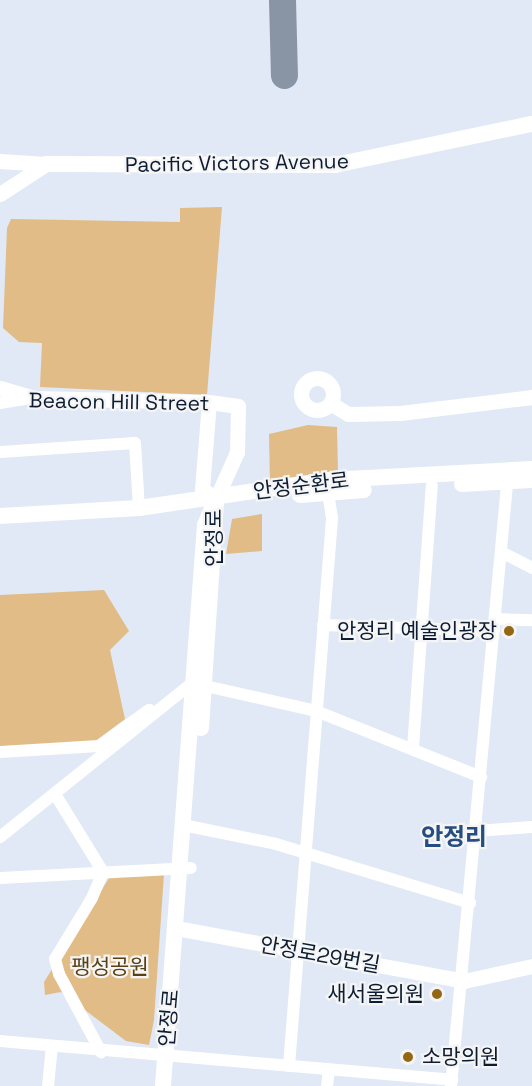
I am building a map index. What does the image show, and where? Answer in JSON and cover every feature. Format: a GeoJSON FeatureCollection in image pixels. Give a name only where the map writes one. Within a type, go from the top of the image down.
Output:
{"type":"FeatureCollection","features":[{"type":"Feature","properties":{"kind":"main road","name":"Pacific Victors Avenue"},"geometry":{"type":"LineString","coordinates":[[46,164],[335,165],[532,124]]}},
{"type":"Feature","properties":{"kind":"main road","name":"안정순환로"},"geometry":{"type":"LineString","coordinates":[[216,499],[238,503],[328,492],[432,486],[508,476],[532,469]]}},
{"type":"Feature","properties":{"kind":"main road","name":"안정순환로"},"geometry":{"type":"LineString","coordinates":[[0,516],[139,508],[216,499],[329,480],[508,476],[532,480]]}},
{"type":"Feature","properties":{"kind":"main road","name":"안정로"},"geometry":{"type":"LineString","coordinates":[[174,1086],[171,1056],[188,825],[205,525],[216,499]]}},
{"type":"Feature","properties":{"kind":"main road","name":"안정로"},"geometry":{"type":"LineString","coordinates":[[163,1086],[171,1056]]}},
{"type":"Feature","properties":{"kind":"street"},"geometry":{"type":"LineString","coordinates":[[0,161],[46,164]]}},
{"type":"Feature","properties":{"kind":"street"},"geometry":{"type":"LineString","coordinates":[[0,194],[46,164]]}},
{"type":"Feature","properties":{"kind":"street"},"geometry":{"type":"LineString","coordinates":[[0,388],[34,398]]}},
{"type":"Feature","properties":{"kind":"street"},"geometry":{"type":"LineString","coordinates":[[330,404],[348,414],[390,414],[532,397]]}},
{"type":"Feature","properties":{"kind":"street","name":"Beacon Hill Street"},"geometry":{"type":"LineString","coordinates":[[0,403],[34,398],[209,402],[238,406],[237,452],[216,499]]}},
{"type":"Feature","properties":{"kind":"street"},"geometry":{"type":"LineString","coordinates":[[209,402],[202,489],[216,499]]}},
{"type":"Feature","properties":{"kind":"street"},"geometry":{"type":"LineString","coordinates":[[0,452],[135,443],[139,508]]}},
{"type":"Feature","properties":{"kind":"street"},"geometry":{"type":"LineString","coordinates":[[0,1041],[101,1052],[289,1066],[451,1083],[464,981],[508,476]]}},
{"type":"Feature","properties":{"kind":"street"},"geometry":{"type":"LineString","coordinates":[[413,748],[432,486]]}},
{"type":"Feature","properties":{"kind":"street"},"geometry":{"type":"LineString","coordinates":[[289,1066],[332,518],[328,492]]}},
{"type":"Feature","properties":{"kind":"street"},"geometry":{"type":"LineString","coordinates":[[501,552],[532,568]]}},
{"type":"Feature","properties":{"kind":"street"},"geometry":{"type":"LineString","coordinates":[[323,625],[423,627],[494,625],[532,620]]}},
{"type":"Feature","properties":{"kind":"street"},"geometry":{"type":"LineString","coordinates":[[0,837],[197,682]]}},
{"type":"Feature","properties":{"kind":"street"},"geometry":{"type":"LineString","coordinates":[[0,752],[99,746],[197,682],[316,711],[481,777]]}},
{"type":"Feature","properties":{"kind":"street"},"geometry":{"type":"LineString","coordinates":[[55,794],[103,872]]}},
{"type":"Feature","properties":{"kind":"street"},"geometry":{"type":"LineString","coordinates":[[188,825],[306,853],[470,903]]}},
{"type":"Feature","properties":{"kind":"street"},"geometry":{"type":"LineString","coordinates":[[476,831],[532,827]]}},
{"type":"Feature","properties":{"kind":"street"},"geometry":{"type":"LineString","coordinates":[[0,878],[185,868]]}},
{"type":"Feature","properties":{"kind":"street"},"geometry":{"type":"LineString","coordinates":[[101,1052],[63,984],[55,959],[92,898],[103,872]]}},
{"type":"Feature","properties":{"kind":"street","name":"안정로29번길"},"geometry":{"type":"LineString","coordinates":[[181,929],[464,981]]}},
{"type":"Feature","properties":{"kind":"street"},"geometry":{"type":"LineString","coordinates":[[464,981],[532,966]]}},
{"type":"Feature","properties":{"kind":"street"},"geometry":{"type":"LineString","coordinates":[[48,1086],[52,1046]]}},
{"type":"Feature","properties":{"kind":"street"},"geometry":{"type":"LineString","coordinates":[[327,1086],[329,1070]]}},
{"type":"Feature","properties":{"kind":"green space"},"geometry":{"type":"Polygon","coordinates":[[[222,207],[207,395],[40,387],[42,343],[19,342],[3,328],[7,228],[11,219],[180,222],[180,208],[222,207]]]}},
{"type":"Feature","properties":{"kind":"green space"},"geometry":{"type":"Polygon","coordinates":[[[308,425],[337,427],[338,473],[270,485],[269,434],[308,425]]]}},
{"type":"Feature","properties":{"kind":"green space"},"geometry":{"type":"Polygon","coordinates":[[[262,514],[262,551],[226,554],[232,519],[262,514]]]}},
{"type":"Feature","properties":{"kind":"green space"},"geometry":{"type":"Polygon","coordinates":[[[104,590],[129,631],[110,650],[125,719],[94,742],[0,749],[0,595],[104,590]]]}},
{"type":"Feature","properties":{"kind":"green space","name":"팽성공원"},"geometry":{"type":"Polygon","coordinates":[[[164,874],[154,1020],[149,1045],[126,1041],[61,992],[45,995],[44,982],[111,875],[164,874]]]}},
{"type":"Feature","properties":{"kind":"taxiway"},"geometry":{"type":"LineString","coordinates":[[282,0],[284,75]]}},
{"type":"Feature","properties":{"kind":"place","name":"안정리 예술인광장"},"geometry":{"type":"Point","coordinates":[509,631]}},
{"type":"Feature","properties":{"kind":"place","name":"새서울의원"},"geometry":{"type":"Point","coordinates":[437,994]}},
{"type":"Feature","properties":{"kind":"place","name":"소망의원"},"geometry":{"type":"Point","coordinates":[408,1057]}},
{"type":"Feature","properties":{"kind":"district","name":"안정리"},"geometry":{"type":"Point","coordinates":[454,837]}}]}
